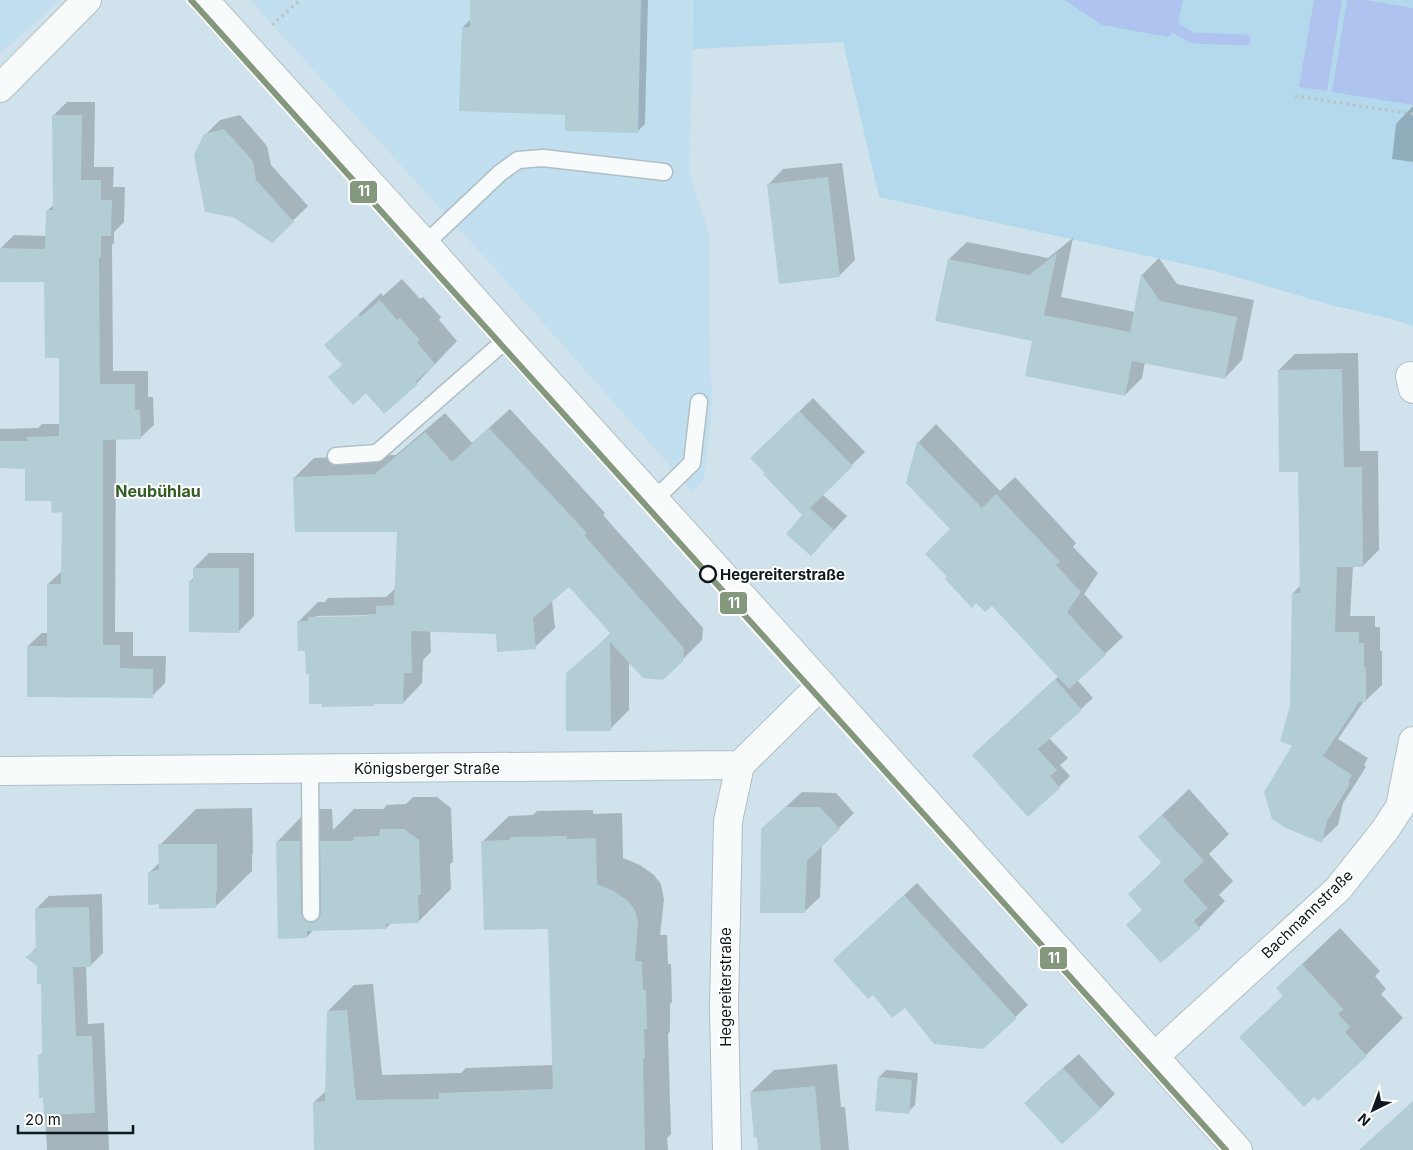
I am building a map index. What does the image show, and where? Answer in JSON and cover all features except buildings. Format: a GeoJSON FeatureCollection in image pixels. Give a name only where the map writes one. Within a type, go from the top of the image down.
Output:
{"type":"FeatureCollection","features":[{"type":"Feature","properties":{"kind":"street"},"geometry":{"type":"LineString","coordinates":[[0,88],[87,0]]}},
{"type":"Feature","properties":{"kind":"street"},"geometry":{"type":"LineString","coordinates":[[204,0],[1238,1150]]}},
{"type":"Feature","properties":{"kind":"street"},"geometry":{"type":"LineString","coordinates":[[740,765],[820,686]]}},
{"type":"Feature","properties":{"kind":"street","name":"Bachmannstraße"},"geometry":{"type":"LineString","coordinates":[[1154,1057],[1344,882],[1385,830],[1400,807],[1413,741]]}},
{"type":"Feature","properties":{"kind":"street","name":"Königsberger Straße"},"geometry":{"type":"LineString","coordinates":[[0,771],[740,765]]}},
{"type":"Feature","properties":{"kind":"street","name":"Hegereiterstraße"},"geometry":{"type":"LineString","coordinates":[[727,1150],[724,1006],[728,821],[740,765]]}},
{"type":"Feature","properties":{"kind":"lane"},"geometry":{"type":"LineString","coordinates":[[425,244],[500,173],[518,160],[543,158],[664,172]]}},
{"type":"Feature","properties":{"kind":"lane"},"geometry":{"type":"LineString","coordinates":[[336,456],[377,453],[508,338]]}},
{"type":"Feature","properties":{"kind":"lane"},"geometry":{"type":"LineString","coordinates":[[654,500],[692,463],[699,402]]}},
{"type":"Feature","properties":{"kind":"lane"},"geometry":{"type":"LineString","coordinates":[[310,768],[311,913]]}},
{"type":"Feature","properties":{"kind":"path"},"geometry":{"type":"LineString","coordinates":[[1295,96],[1413,114]]}},
{"type":"Feature","properties":{"kind":"shaded area"},"geometry":{"type":"Polygon","coordinates":[[[0,0],[58,0],[0,54],[0,0]]]}},
{"type":"Feature","properties":{"kind":"shaded area"},"geometry":{"type":"Polygon","coordinates":[[[250,0],[694,0],[689,172],[709,234],[712,404],[704,480],[693,492],[491,264],[250,0]]]}},
{"type":"Feature","properties":{"kind":"shaded area"},"geometry":{"type":"Polygon","coordinates":[[[694,0],[1413,0],[1413,326],[1392,319],[1331,305],[1216,271],[879,197],[843,42],[693,49],[694,0]]]}},
{"type":"Feature","properties":{"kind":"shaded area"},"geometry":{"type":"Polygon","coordinates":[[[1065,0],[1183,0],[1177,29],[1168,37],[1102,25],[1065,0]]]}},
{"type":"Feature","properties":{"kind":"shaded area"},"geometry":{"type":"Polygon","coordinates":[[[1314,0],[1342,0],[1327,91],[1299,87],[1314,0]]]}},
{"type":"Feature","properties":{"kind":"shaded area"},"geometry":{"type":"Polygon","coordinates":[[[1347,0],[1366,0],[1413,8],[1413,105],[1332,92],[1347,0]]]}},
{"type":"Feature","properties":{"kind":"waterway"},"geometry":{"type":"LineString","coordinates":[[1166,20],[1193,38],[1245,40]]}},
{"type":"Feature","properties":{"kind":"transit line","name":"11"},"geometry":{"type":"LineString","coordinates":[[191,0],[1226,1150]]}},
{"type":"Feature","properties":{"kind":"place","name":"Hegereiterstraße"},"geometry":{"type":"Point","coordinates":[708,574]}},
{"type":"Feature","properties":{"kind":"district","name":"Neubühlau"},"geometry":{"type":"Point","coordinates":[158,491]}}]}
